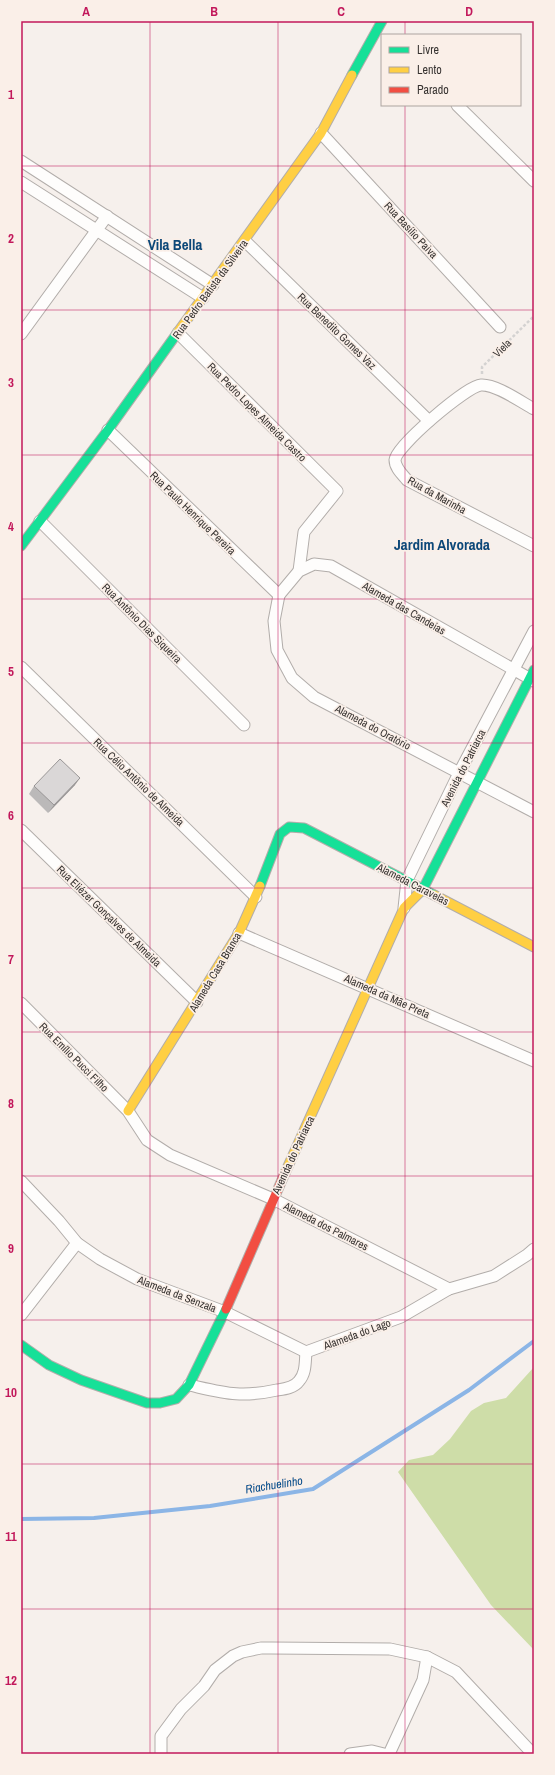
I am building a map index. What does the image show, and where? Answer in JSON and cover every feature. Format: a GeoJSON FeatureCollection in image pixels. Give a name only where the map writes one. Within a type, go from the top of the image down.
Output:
{"type":"FeatureCollection","features":[{"type":"Feature","properties":{"kind":"street","name":"Rua Pedro Batista da Silveira"},"geometry":{"type":"LineString","coordinates":[[21,546],[108,430],[321,133],[382,28]]}},
{"type":"Feature","properties":{"kind":"street"},"geometry":{"type":"LineString","coordinates":[[458,106],[534,181]]}},
{"type":"Feature","properties":{"kind":"street","name":"Rua Basílio Paiva"},"geometry":{"type":"LineString","coordinates":[[321,133],[500,327]]}},
{"type":"Feature","properties":{"kind":"street"},"geometry":{"type":"LineString","coordinates":[[21,161],[213,285]]}},
{"type":"Feature","properties":{"kind":"street"},"geometry":{"type":"LineString","coordinates":[[21,182],[203,298]]}},
{"type":"Feature","properties":{"kind":"street"},"geometry":{"type":"LineString","coordinates":[[21,334],[107,216]]}},
{"type":"Feature","properties":{"kind":"street","name":"Rua Benedito Gomes Vaz"},"geometry":{"type":"LineString","coordinates":[[245,241],[429,421]]}},
{"type":"Feature","properties":{"kind":"street","name":"Rua Pedro Lopes Almeida Castro"},"geometry":{"type":"LineString","coordinates":[[178,333],[337,491],[304,532],[299,570]]}},
{"type":"Feature","properties":{"kind":"street"},"geometry":{"type":"LineString","coordinates":[[482,385],[496,388],[534,409]]}},
{"type":"Feature","properties":{"kind":"street","name":"Rua da Marinha"},"geometry":{"type":"LineString","coordinates":[[482,385],[471,389],[429,421],[397,452],[395,460],[397,467],[407,480],[534,546]]}},
{"type":"Feature","properties":{"kind":"street","name":"Rua Paulo Henrique Pereira"},"geometry":{"type":"LineString","coordinates":[[108,430],[278,595]]}},
{"type":"Feature","properties":{"kind":"street","name":"Rua Antônio Dias Siqueira"},"geometry":{"type":"LineString","coordinates":[[40,520],[244,725]]}},
{"type":"Feature","properties":{"kind":"street","name":"Alameda das Candeias"},"geometry":{"type":"LineString","coordinates":[[299,570],[314,564],[331,566],[513,670],[533,676]]}},
{"type":"Feature","properties":{"kind":"street"},"geometry":{"type":"LineString","coordinates":[[278,595],[299,570]]}},
{"type":"Feature","properties":{"kind":"street","name":"Alameda do Oratório"},"geometry":{"type":"LineString","coordinates":[[278,595],[274,621],[277,650],[292,678],[314,697],[534,812]]}},
{"type":"Feature","properties":{"kind":"street","name":"Avenida do Patriarca"},"geometry":{"type":"LineString","coordinates":[[21,1345],[32,1355],[58,1371],[147,1403],[160,1403],[176,1398],[189,1385],[225,1312],[273,1198],[404,908],[407,880],[459,773],[534,631]]}},
{"type":"Feature","properties":{"kind":"street","name":"Rua Célio Antônio de Almeida"},"geometry":{"type":"LineString","coordinates":[[21,667],[256,897]]}},
{"type":"Feature","properties":{"kind":"street","name":"Avenida do Patriarca"},"geometry":{"type":"LineString","coordinates":[[404,908],[423,888],[476,782],[533,676]]}},
{"type":"Feature","properties":{"kind":"street","name":"Alameda Casa Branca"},"geometry":{"type":"LineString","coordinates":[[128,1111],[239,933],[256,897],[280,834],[289,827]]}},
{"type":"Feature","properties":{"kind":"street","name":"Alameda Caravelas"},"geometry":{"type":"LineString","coordinates":[[289,827],[304,828],[423,888],[534,947]]}},
{"type":"Feature","properties":{"kind":"street","name":"Rua Eliézer Gonçalves de Almeida"},"geometry":{"type":"LineString","coordinates":[[21,830],[197,1002]]}},
{"type":"Feature","properties":{"kind":"street","name":"Alameda da Mãe Preta"},"geometry":{"type":"LineString","coordinates":[[239,933],[534,1061]]}},
{"type":"Feature","properties":{"kind":"street","name":"Rua Emílio Pucci Filho"},"geometry":{"type":"LineString","coordinates":[[21,1003],[128,1111]]}},
{"type":"Feature","properties":{"kind":"street","name":"Alameda dos Palmares"},"geometry":{"type":"LineString","coordinates":[[128,1111],[147,1140],[170,1155],[273,1198],[449,1289]]}},
{"type":"Feature","properties":{"kind":"street","name":"Alameda da Senzala"},"geometry":{"type":"LineString","coordinates":[[21,1181],[59,1221],[77,1243],[100,1259],[138,1278],[225,1312],[306,1352]]}},
{"type":"Feature","properties":{"kind":"street"},"geometry":{"type":"LineString","coordinates":[[21,1315],[77,1243]]}},
{"type":"Feature","properties":{"kind":"street","name":"Alameda do Lago"},"geometry":{"type":"LineString","coordinates":[[306,1352],[401,1317],[449,1289],[494,1276],[534,1249]]}},
{"type":"Feature","properties":{"kind":"street"},"geometry":{"type":"LineString","coordinates":[[189,1385],[233,1395],[253,1395],[288,1388],[298,1383],[305,1370],[306,1352]]}},
{"type":"Feature","properties":{"kind":"street"},"geometry":{"type":"LineString","coordinates":[[161,1754],[161,1736],[181,1710],[204,1686],[215,1670],[233,1656],[242,1652],[261,1648],[390,1649],[427,1657],[456,1672],[529,1753]]}},
{"type":"Feature","properties":{"kind":"street"},"geometry":{"type":"LineString","coordinates":[[389,1754],[423,1680],[427,1657]]}},
{"type":"Feature","properties":{"kind":"street"},"geometry":{"type":"LineString","coordinates":[[350,1754],[372,1751],[384,1754]]}},
{"type":"Feature","properties":{"kind":"path","name":"Viela"},"geometry":{"type":"LineString","coordinates":[[482,385],[482,367],[534,316]]}},
{"type":"Feature","properties":{"kind":"green space"},"geometry":{"type":"Polygon","coordinates":[[[534,1367],[534,1650],[491,1605],[398,1472],[409,1460],[433,1455],[450,1439],[471,1411],[484,1403],[506,1398],[534,1367]]]}},
{"type":"Feature","properties":{"kind":"building"},"geometry":{"type":"Polygon","coordinates":[[[60,759],[80,778],[54,805],[34,786],[60,759]]]}},
{"type":"Feature","properties":{"kind":"waterway","name":"Riachuelinho"},"geometry":{"type":"LineString","coordinates":[[21,1519],[94,1518],[210,1506],[313,1489],[469,1390],[534,1341]]}},
{"type":"Feature","properties":{"kind":"traffic: fast"},"geometry":{"type":"LineString","coordinates":[[352,75],[382,21]]}},
{"type":"Feature","properties":{"kind":"traffic: fast"},"geometry":{"type":"LineString","coordinates":[[21,546],[108,430],[178,332]]}},
{"type":"Feature","properties":{"kind":"traffic: fast"},"geometry":{"type":"LineString","coordinates":[[420,892],[423,889],[534,670]]}},
{"type":"Feature","properties":{"kind":"traffic: fast"},"geometry":{"type":"LineString","coordinates":[[260,886],[280,834],[289,827],[304,828],[434,895]]}},
{"type":"Feature","properties":{"kind":"traffic: fast"},"geometry":{"type":"LineString","coordinates":[[21,1345],[49,1365],[81,1380],[147,1403],[160,1403],[176,1399],[189,1385],[226,1309]]}},
{"type":"Feature","properties":{"kind":"traffic: slow"},"geometry":{"type":"LineString","coordinates":[[178,332],[321,133],[352,75]]}},
{"type":"Feature","properties":{"kind":"traffic: slow"},"geometry":{"type":"LineString","coordinates":[[128,1111],[239,933],[260,886]]}},
{"type":"Feature","properties":{"kind":"traffic: slow"},"geometry":{"type":"LineString","coordinates":[[285,1173],[404,908],[420,892]]}},
{"type":"Feature","properties":{"kind":"traffic: slow"},"geometry":{"type":"LineString","coordinates":[[434,895],[534,947]]}},
{"type":"Feature","properties":{"kind":"traffic: jam"},"geometry":{"type":"LineString","coordinates":[[226,1309],[285,1173]]}},
{"type":"Feature","properties":{"kind":"district","name":"Vila Bella"},"geometry":{"type":"Point","coordinates":[175,244]}},
{"type":"Feature","properties":{"kind":"district","name":"Jardim Alvorada"},"geometry":{"type":"Point","coordinates":[442,544]}}]}
